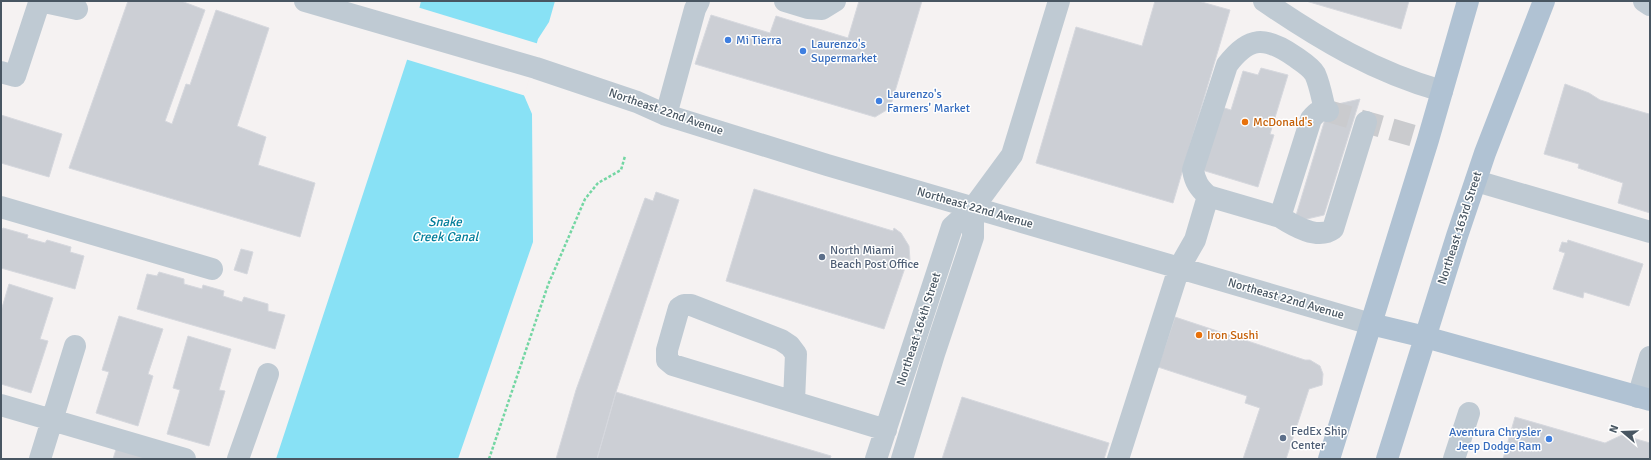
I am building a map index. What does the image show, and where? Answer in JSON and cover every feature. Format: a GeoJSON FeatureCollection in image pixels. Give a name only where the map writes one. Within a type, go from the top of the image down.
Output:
{"type":"FeatureCollection","features":[{"type":"Feature","properties":{"kind":"main road"},"geometry":{"type":"LineString","coordinates":[[1328,459],[1371,324],[1468,1]]}},
{"type":"Feature","properties":{"kind":"main road","name":"Northeast 163rd Street"},"geometry":{"type":"LineString","coordinates":[[1387,459],[1457,236],[1476,181],[1544,1]]}},
{"type":"Feature","properties":{"kind":"main road","name":"Northeast 22nd Avenue"},"geometry":{"type":"LineString","coordinates":[[1371,324],[1425,337],[1644,399]]}},
{"type":"Feature","properties":{"kind":"street","name":"Northeast 22nd Avenue"},"geometry":{"type":"LineString","coordinates":[[306,1],[536,68],[637,102],[666,115],[827,165],[1371,324]]}},
{"type":"Feature","properties":{"kind":"street"},"geometry":{"type":"LineString","coordinates":[[666,115],[695,9],[699,1]]}},
{"type":"Feature","properties":{"kind":"street"},"geometry":{"type":"LineString","coordinates":[[785,1],[808,8],[822,9],[835,1]]}},
{"type":"Feature","properties":{"kind":"street","name":"Northeast 164th Street"},"geometry":{"type":"LineString","coordinates":[[876,459],[952,227],[973,208],[1012,155],[1059,1]]}},
{"type":"Feature","properties":{"kind":"street"},"geometry":{"type":"LineString","coordinates":[[1264,1],[1298,24],[1358,59],[1408,81],[1442,91]]}},
{"type":"Feature","properties":{"kind":"street"},"geometry":{"type":"LineString","coordinates":[[1644,1],[1650,5]]}},
{"type":"Feature","properties":{"kind":"street"},"geometry":{"type":"LineString","coordinates":[[1,72],[15,76],[39,3],[49,3],[77,9]]}},
{"type":"Feature","properties":{"kind":"street"},"geometry":{"type":"LineString","coordinates":[[1280,217],[1311,119],[1317,112],[1326,110],[1314,73],[1303,62],[1275,44],[1263,41],[1244,46],[1236,53],[1227,65],[1193,170],[1197,185],[1208,196],[1280,217],[1292,226],[1320,234],[1327,233],[1333,229],[1366,122]]}},
{"type":"Feature","properties":{"kind":"street"},"geometry":{"type":"LineString","coordinates":[[1476,181],[1650,232]]}},
{"type":"Feature","properties":{"kind":"street"},"geometry":{"type":"LineString","coordinates":[[1118,459],[1178,268],[1195,240],[1208,196]]}},
{"type":"Feature","properties":{"kind":"street"},"geometry":{"type":"LineString","coordinates":[[1,207],[212,270]]}},
{"type":"Feature","properties":{"kind":"street","name":"Northeast 164th Street"},"geometry":{"type":"LineString","coordinates":[[902,459],[934,354],[973,237],[973,208]]}},
{"type":"Feature","properties":{"kind":"street"},"geometry":{"type":"LineString","coordinates":[[794,401],[796,354],[790,346],[781,340],[691,305],[684,305],[678,308],[667,350],[667,360],[673,365],[886,430]]}},
{"type":"Feature","properties":{"kind":"street"},"geometry":{"type":"LineString","coordinates":[[40,459],[75,346]]}},
{"type":"Feature","properties":{"kind":"street"},"geometry":{"type":"LineString","coordinates":[[1644,399],[1650,357]]}},
{"type":"Feature","properties":{"kind":"street"},"geometry":{"type":"LineString","coordinates":[[238,459],[268,374]]}},
{"type":"Feature","properties":{"kind":"street"},"geometry":{"type":"LineString","coordinates":[[1,405],[185,459]]}},
{"type":"Feature","properties":{"kind":"street"},"geometry":{"type":"LineString","coordinates":[[1454,459],[1469,413]]}},
{"type":"Feature","properties":{"kind":"path"},"geometry":{"type":"LineString","coordinates":[[490,459],[548,285],[585,199],[598,183],[621,170],[626,156]]}},
{"type":"Feature","properties":{"kind":"water","name":"Snake Creek Canal"},"geometry":{"type":"Polygon","coordinates":[[[421,1],[555,1],[549,22],[538,39],[523,93],[532,114],[533,242],[458,459],[276,459],[407,60],[421,1]]]}},
{"type":"Feature","properties":{"kind":"pier"},"geometry":{"type":"Polygon","coordinates":[[[417,7],[539,44],[525,93],[526,96],[405,59],[417,7]]]}},
{"type":"Feature","properties":{"kind":"building"},"geometry":{"type":"Polygon","coordinates":[[[128,1],[181,1],[205,10],[165,121],[172,124],[186,84],[190,85],[216,10],[269,28],[237,126],[266,137],[258,165],[315,183],[300,237],[69,168],[128,1]]]}},
{"type":"Feature","properties":{"kind":"building","name":"Laurenzo's Supermarket"},"geometry":{"type":"Polygon","coordinates":[[[859,1],[922,1],[890,108],[875,117],[695,64],[711,15],[770,33],[776,16],[848,38],[859,1]]]}},
{"type":"Feature","properties":{"kind":"building"},"geometry":{"type":"Polygon","coordinates":[[[1155,1],[1198,1],[1230,10],[1173,203],[1036,163],[1076,27],[1142,46],[1155,1]]]}},
{"type":"Feature","properties":{"kind":"building"},"geometry":{"type":"Polygon","coordinates":[[[1306,1],[1409,1],[1401,29],[1306,1]]]}},
{"type":"Feature","properties":{"kind":"building","name":"McDonald's"},"geometry":{"type":"Polygon","coordinates":[[[1261,68],[1288,75],[1270,134],[1274,135],[1258,187],[1202,170],[1221,107],[1231,110],[1243,71],[1258,75],[1261,68]]]}},
{"type":"Feature","properties":{"kind":"building"},"geometry":{"type":"Polygon","coordinates":[[[1565,84],[1589,93],[1600,100],[1649,114],[1650,213],[1618,203],[1623,183],[1578,168],[1579,164],[1544,154],[1565,84]]]}},
{"type":"Feature","properties":{"kind":"building"},"geometry":{"type":"Polygon","coordinates":[[[1360,99],[1324,215],[1294,222],[1329,106],[1360,99]]]}},
{"type":"Feature","properties":{"kind":"building"},"geometry":{"type":"Polygon","coordinates":[[[1,115],[62,134],[49,177],[1,163],[1,115]]]}},
{"type":"Feature","properties":{"kind":"building","name":"North Miami Beach Post Office"},"geometry":{"type":"Polygon","coordinates":[[[754,189],[893,231],[894,228],[901,233],[909,246],[910,260],[908,259],[884,329],[726,281],[754,189]]]}},
{"type":"Feature","properties":{"kind":"building"},"geometry":{"type":"Polygon","coordinates":[[[656,192],[679,200],[616,392],[597,459],[556,459],[576,390],[645,198],[653,201],[656,192]]]}},
{"type":"Feature","properties":{"kind":"building"},"geometry":{"type":"Polygon","coordinates":[[[3,228],[28,235],[27,238],[45,243],[47,240],[71,247],[70,252],[84,256],[75,289],[1,268],[1,231],[3,228]]]}},
{"type":"Feature","properties":{"kind":"building"},"geometry":{"type":"Polygon","coordinates":[[[1568,240],[1643,264],[1629,306],[1584,292],[1583,298],[1553,289],[1565,253],[1559,251],[1562,242],[1567,243],[1568,240]]]}},
{"type":"Feature","properties":{"kind":"building"},"geometry":{"type":"Polygon","coordinates":[[[241,249],[253,252],[247,274],[234,270],[241,249]]]}},
{"type":"Feature","properties":{"kind":"building"},"geometry":{"type":"Polygon","coordinates":[[[159,272],[184,279],[184,284],[202,289],[203,285],[224,291],[223,296],[242,302],[244,297],[268,304],[268,311],[285,315],[275,349],[137,309],[147,274],[157,276],[159,272]]]}},
{"type":"Feature","properties":{"kind":"building"},"geometry":{"type":"Polygon","coordinates":[[[9,284],[53,298],[40,339],[48,341],[31,393],[1,384],[1,311],[9,284]]]}},
{"type":"Feature","properties":{"kind":"building"},"geometry":{"type":"Polygon","coordinates":[[[119,316],[163,329],[148,374],[153,376],[138,426],[96,413],[109,372],[102,370],[119,316]]]}},
{"type":"Feature","properties":{"kind":"building"},"geometry":{"type":"Polygon","coordinates":[[[1175,317],[1305,360],[1310,360],[1320,366],[1323,374],[1322,385],[1309,389],[1286,459],[1243,459],[1260,408],[1245,403],[1247,396],[1158,367],[1175,317]]]}},
{"type":"Feature","properties":{"kind":"building"},"geometry":{"type":"Polygon","coordinates":[[[188,336],[231,349],[219,390],[225,391],[209,446],[167,434],[180,390],[173,388],[188,336]]]}},
{"type":"Feature","properties":{"kind":"building"},"geometry":{"type":"Polygon","coordinates":[[[616,392],[831,456],[830,459],[597,459],[616,392]]]}},
{"type":"Feature","properties":{"kind":"building"},"geometry":{"type":"Polygon","coordinates":[[[962,397],[1109,443],[1104,459],[942,459],[962,397]]]}},
{"type":"Feature","properties":{"kind":"building","name":"Aventura Chrysler Jeep Dodge Ram"},"geometry":{"type":"Polygon","coordinates":[[[1515,417],[1605,443],[1622,435],[1650,443],[1650,459],[1503,459],[1515,417]]]}},
{"type":"Feature","properties":{"kind":"building"},"geometry":{"type":"Polygon","coordinates":[[[118,443],[172,459],[113,459],[118,443]]]}},
{"type":"Feature","properties":{"kind":"tunnel"},"geometry":{"type":"LineString","coordinates":[[1328,111],[1428,140]]}},
{"type":"Feature","properties":{"kind":"place","name":"Mi Tierra"},"geometry":{"type":"Point","coordinates":[728,40]}},
{"type":"Feature","properties":{"kind":"place","name":"Laurenzo's Supermarket"},"geometry":{"type":"Point","coordinates":[803,51]}},
{"type":"Feature","properties":{"kind":"place","name":"Laurenzo's Farmers' Market"},"geometry":{"type":"Point","coordinates":[879,101]}},
{"type":"Feature","properties":{"kind":"place","name":"McDonald's"},"geometry":{"type":"Point","coordinates":[1245,122]}},
{"type":"Feature","properties":{"kind":"place","name":"North Miami Beach Post Office"},"geometry":{"type":"Point","coordinates":[822,257]}},
{"type":"Feature","properties":{"kind":"place","name":"Iron Sushi"},"geometry":{"type":"Point","coordinates":[1199,335]}},
{"type":"Feature","properties":{"kind":"place","name":"FedEx Ship Center"},"geometry":{"type":"Point","coordinates":[1283,438]}},
{"type":"Feature","properties":{"kind":"place","name":"Aventura Chrysler Jeep Dodge Ram"},"geometry":{"type":"Point","coordinates":[1549,439]}}]}
